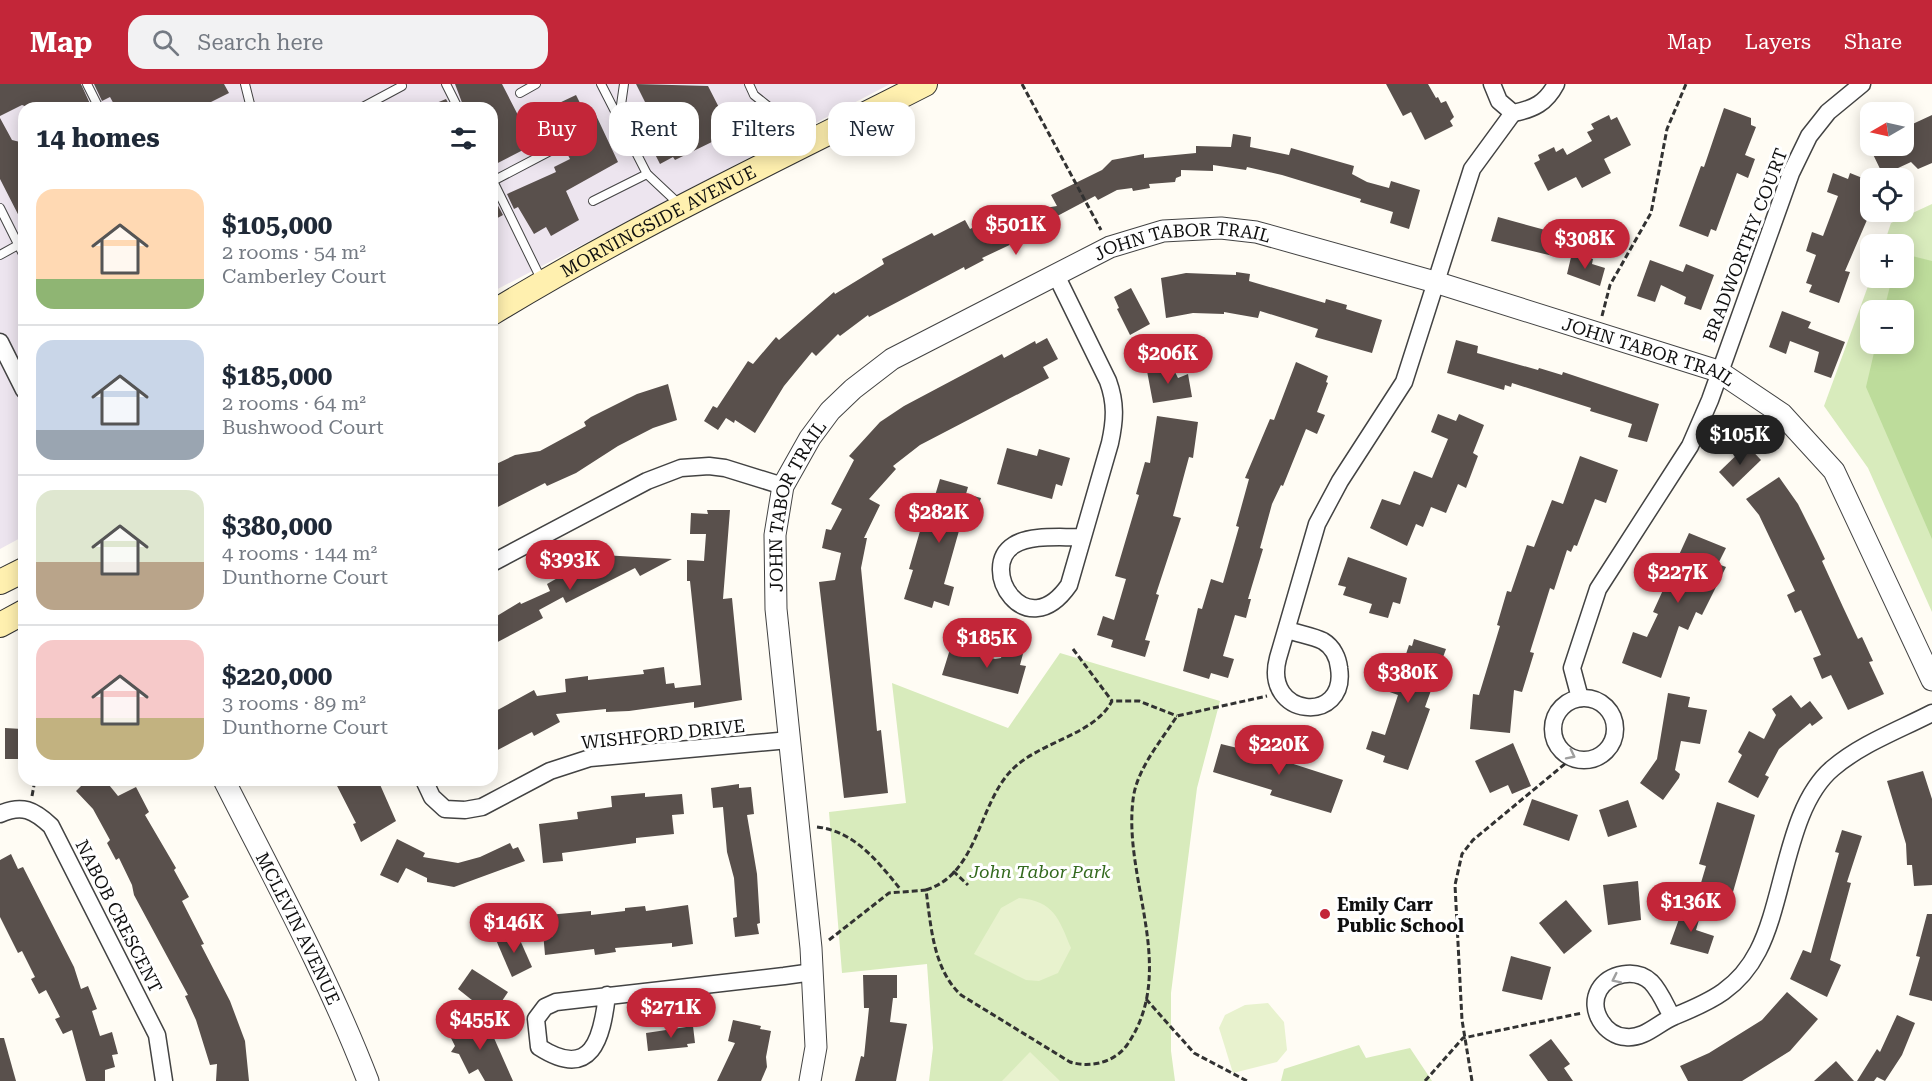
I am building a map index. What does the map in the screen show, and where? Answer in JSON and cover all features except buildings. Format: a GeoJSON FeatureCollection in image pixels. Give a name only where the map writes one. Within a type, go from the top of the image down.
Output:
{"type":"FeatureCollection","features":[{"type":"Feature","properties":{"kind":"main road","name":"MORNINGSIDE AVENUE"},"geometry":{"type":"LineString","coordinates":[[816,139],[925,84]]}},
{"type":"Feature","properties":{"kind":"main road","name":"MORNINGSIDE AVENUE"},"geometry":{"type":"LineString","coordinates":[[498,309],[543,282],[682,207],[783,156]]}},
{"type":"Feature","properties":{"kind":"main road"},"geometry":{"type":"LineString","coordinates":[[0,582],[18,573]]}},
{"type":"Feature","properties":{"kind":"main road"},"geometry":{"type":"LineString","coordinates":[[0,625],[18,615]]}},
{"type":"Feature","properties":{"kind":"street"},"geometry":{"type":"LineString","coordinates":[[1492,84],[1498,100],[1513,112]]}},
{"type":"Feature","properties":{"kind":"street"},"geometry":{"type":"LineString","coordinates":[[1287,630],[1322,641],[1330,646],[1338,662],[1340,681],[1333,698],[1320,706],[1294,704],[1281,693],[1276,664],[1317,524],[1340,481],[1404,382],[1472,169],[1513,112],[1532,109],[1549,97],[1556,84]]}},
{"type":"Feature","properties":{"kind":"street","name":"BRADWORTHY COURT"},"geometry":{"type":"LineString","coordinates":[[1580,698],[1572,668],[1592,601],[1690,446],[1710,400],[1718,371],[1791,173],[1809,136],[1828,112],[1862,84]]}},
{"type":"Feature","properties":{"kind":"street","name":"JOHN TABOR TRAIL"},"geometry":{"type":"LineString","coordinates":[[810,1081],[816,1047],[813,972],[774,571],[775,535],[783,486],[810,438],[853,389],[892,359],[1110,247],[1162,231],[1221,228],[1256,232],[1435,282],[1718,371],[1782,414],[1834,471],[1932,680]]}},
{"type":"Feature","properties":{"kind":"street"},"geometry":{"type":"LineString","coordinates":[[1056,274],[1115,398],[1110,443],[1069,585],[1055,602],[1042,608],[1028,607],[1010,596],[1002,577],[1004,557],[1009,549],[1024,541],[1082,537]]}},
{"type":"Feature","properties":{"kind":"street"},"geometry":{"type":"LineString","coordinates":[[0,342],[18,378]]}},
{"type":"Feature","properties":{"kind":"street"},"geometry":{"type":"LineString","coordinates":[[498,560],[647,482],[681,468],[709,466],[725,468],[783,486]]}},
{"type":"Feature","properties":{"kind":"street"},"geometry":{"type":"LineString","coordinates":[[1580,698],[1592,698],[1608,707],[1614,718],[1616,730],[1610,747],[1601,755],[1584,760],[1572,758],[1556,743],[1554,721],[1566,703],[1580,698]]}},
{"type":"Feature","properties":{"kind":"street"},"geometry":{"type":"LineString","coordinates":[[1672,1017],[1650,982],[1629,973],[1611,979],[1599,991],[1596,1010],[1601,1023],[1612,1034],[1627,1038],[1643,1034],[1672,1017],[1706,1003],[1747,973],[1762,943],[1810,796],[1821,780],[1853,753],[1932,713]]}},
{"type":"Feature","properties":{"kind":"street","name":"WISHFORD DRIVE"},"geometry":{"type":"LineString","coordinates":[[427,786],[432,797],[445,809],[465,810],[482,807],[550,771],[590,758],[789,740]]}},
{"type":"Feature","properties":{"kind":"street","name":"MCLEVIN AVENUE"},"geometry":{"type":"LineString","coordinates":[[227,786],[296,921],[354,1044],[368,1081]]}},
{"type":"Feature","properties":{"kind":"street","name":"NABOB CRESCENT"},"geometry":{"type":"LineString","coordinates":[[0,814],[21,807],[34,811],[51,826],[157,1035],[164,1081]]}},
{"type":"Feature","properties":{"kind":"street"},"geometry":{"type":"LineString","coordinates":[[607,995],[601,1034],[594,1050],[576,1060],[557,1059],[539,1047],[536,1019],[545,1007],[556,1002],[607,995],[813,972]]}},
{"type":"Feature","properties":{"kind":"lane"},"geometry":{"type":"LineString","coordinates":[[87,84],[96,102]]}},
{"type":"Feature","properties":{"kind":"lane"},"geometry":{"type":"LineString","coordinates":[[245,84],[250,102]]}},
{"type":"Feature","properties":{"kind":"lane"},"geometry":{"type":"LineString","coordinates":[[446,84],[455,102]]}},
{"type":"Feature","properties":{"kind":"lane"},"geometry":{"type":"LineString","coordinates":[[520,93],[536,84]]}},
{"type":"Feature","properties":{"kind":"lane"},"geometry":{"type":"LineString","coordinates":[[601,84],[610,102]]}},
{"type":"Feature","properties":{"kind":"lane"},"geometry":{"type":"LineString","coordinates":[[621,102],[624,84]]}},
{"type":"Feature","properties":{"kind":"lane"},"geometry":{"type":"LineString","coordinates":[[749,84],[754,95],[763,102]]}},
{"type":"Feature","properties":{"kind":"lane"},"geometry":{"type":"LineString","coordinates":[[373,102],[402,86]]}},
{"type":"Feature","properties":{"kind":"lane"},"geometry":{"type":"LineString","coordinates":[[498,177],[540,156]]}},
{"type":"Feature","properties":{"kind":"lane"},"geometry":{"type":"LineString","coordinates":[[637,156],[646,174],[682,207]]}},
{"type":"Feature","properties":{"kind":"lane"},"geometry":{"type":"LineString","coordinates":[[593,201],[646,174]]}},
{"type":"Feature","properties":{"kind":"lane"},"geometry":{"type":"LineString","coordinates":[[498,190],[543,282]]}},
{"type":"Feature","properties":{"kind":"lane"},"geometry":{"type":"LineString","coordinates":[[0,208],[18,245],[0,255]]}},
{"type":"Feature","properties":{"kind":"path"},"geometry":{"type":"LineString","coordinates":[[1022,84],[1110,247]]}},
{"type":"Feature","properties":{"kind":"path"},"geometry":{"type":"LineString","coordinates":[[1597,332],[1611,285],[1651,213],[1667,129],[1686,84]]}},
{"type":"Feature","properties":{"kind":"path"},"geometry":{"type":"LineString","coordinates":[[1073,649],[1112,700]]}},
{"type":"Feature","properties":{"kind":"path"},"geometry":{"type":"LineString","coordinates":[[1112,700],[1139,701],[1177,716],[1281,693]]}},
{"type":"Feature","properties":{"kind":"path"},"geometry":{"type":"LineString","coordinates":[[811,948],[831,939],[889,893],[902,890],[926,890],[940,885],[972,847],[999,788],[1011,771],[1029,755],[1101,717],[1112,700]]}},
{"type":"Feature","properties":{"kind":"path"},"geometry":{"type":"LineString","coordinates":[[926,890],[934,940],[951,985],[969,1001],[1017,1028],[1064,1060],[1087,1065],[1116,1056],[1132,1037],[1146,999],[1149,946],[1135,843],[1133,799],[1140,776],[1177,716]]}},
{"type":"Feature","properties":{"kind":"path"},"geometry":{"type":"LineString","coordinates":[[1472,1081],[1464,1038],[1455,885],[1460,858],[1478,835],[1572,758]]}},
{"type":"Feature","properties":{"kind":"path"},"geometry":{"type":"LineString","coordinates":[[798,825],[831,828],[869,851],[902,890]]}},
{"type":"Feature","properties":{"kind":"path"},"geometry":{"type":"LineString","coordinates":[[953,871],[968,885]]}},
{"type":"Feature","properties":{"kind":"path"},"geometry":{"type":"LineString","coordinates":[[1146,999],[1194,1053],[1247,1081]]}},
{"type":"Feature","properties":{"kind":"path"},"geometry":{"type":"LineString","coordinates":[[1425,1081],[1464,1038],[1596,1010]]}},
{"type":"Feature","properties":{"kind":"shaded area"},"geometry":{"type":"Polygon","coordinates":[[[0,84],[890,84],[856,102],[828,102],[828,116],[816,123],[816,102],[711,102],[711,156],[752,156],[498,289],[498,102],[18,102],[18,539],[0,549],[0,84]]]}},
{"type":"Feature","properties":{"kind":"green space"},"geometry":{"type":"Polygon","coordinates":[[[1932,204],[1932,612],[1868,468],[1824,406],[1860,308],[1860,354],[1914,354],[1914,300],[1863,300],[1867,288],[1914,288],[1914,234],[1887,234],[1891,223],[1914,222],[1914,212],[1932,204]]]}},
{"type":"Feature","properties":{"kind":"green space"},"geometry":{"type":"Polygon","coordinates":[[[1914,256],[1932,261],[1932,539],[1866,387],[1874,354],[1914,354],[1914,300],[1886,300],[1890,288],[1914,288],[1914,256]]]}},
{"type":"Feature","properties":{"kind":"green space","name":"John Tabor Park"},"geometry":{"type":"Polygon","coordinates":[[[1060,653],[1220,701],[1197,788],[1171,993],[1171,1051],[1175,1081],[929,1081],[933,1048],[927,964],[842,973],[829,812],[906,803],[892,683],[1008,728],[1060,653]]]}},
{"type":"Feature","properties":{"kind":"green space"},"geometry":{"type":"Polygon","coordinates":[[[1019,898],[1048,907],[1059,920],[1071,948],[1058,973],[1039,981],[1026,980],[974,954],[1001,908],[1019,898]]]}},
{"type":"Feature","properties":{"kind":"green space"},"geometry":{"type":"Polygon","coordinates":[[[1268,1003],[1284,1022],[1287,1050],[1277,1062],[1233,1073],[1219,1028],[1225,1015],[1245,1005],[1268,1003]]]}},
{"type":"Feature","properties":{"kind":"green space"},"geometry":{"type":"Polygon","coordinates":[[[1359,1045],[1366,1058],[1410,1048],[1432,1081],[1281,1081],[1284,1069],[1359,1045]]]}},
{"type":"Feature","properties":{"kind":"green space"},"geometry":{"type":"Polygon","coordinates":[[[1030,1052],[1060,1081],[1002,1081],[1030,1052]]]}},
{"type":"Feature","properties":{"kind":"place","name":"Emily Carr Public School"},"geometry":{"type":"Point","coordinates":[1325,914]}}]}
